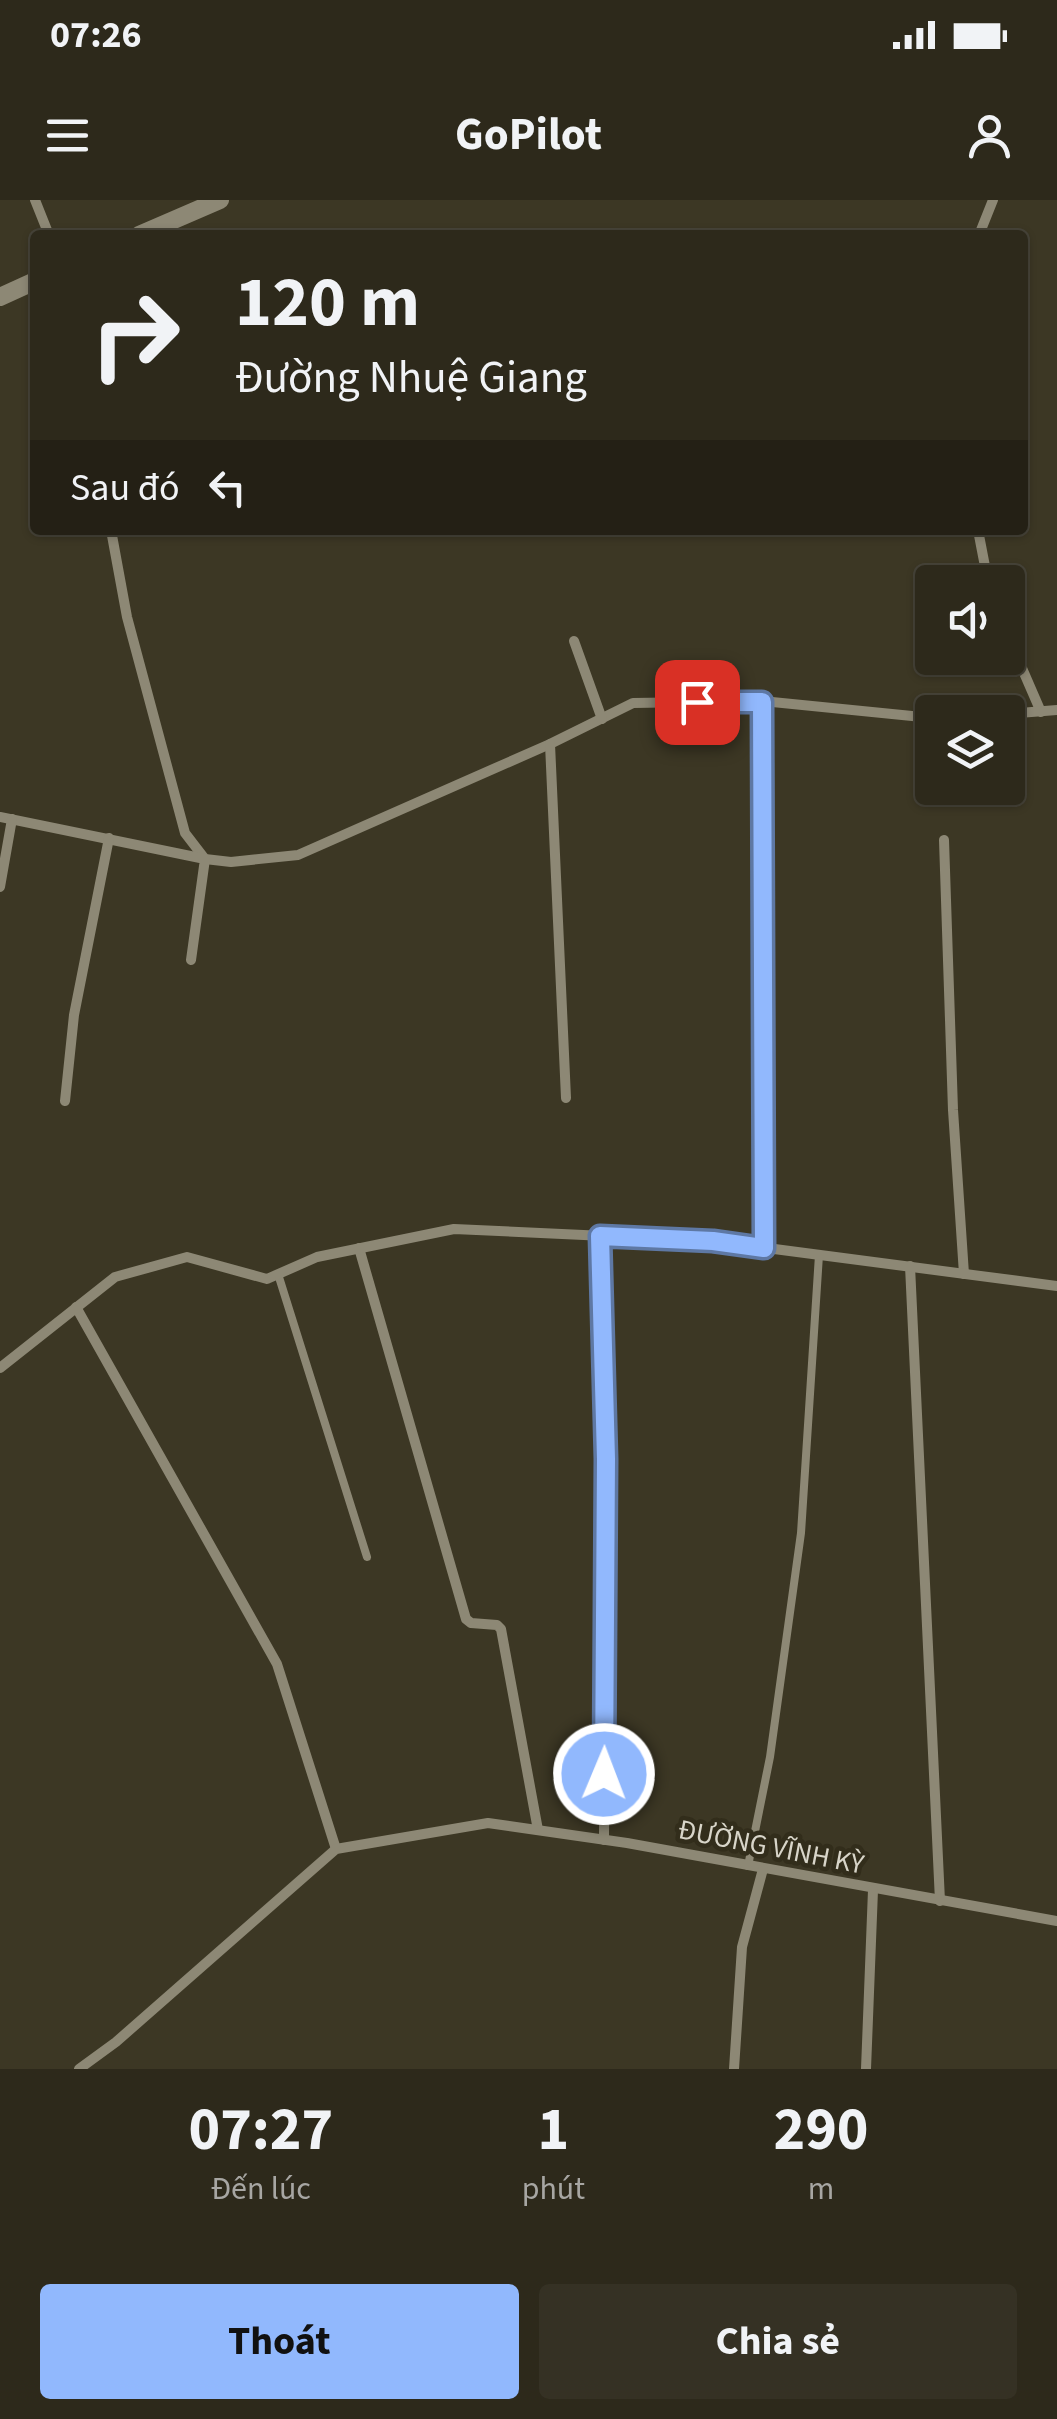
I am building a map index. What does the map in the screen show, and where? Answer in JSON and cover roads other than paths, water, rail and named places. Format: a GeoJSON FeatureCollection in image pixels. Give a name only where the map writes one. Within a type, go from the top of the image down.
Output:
{"type":"FeatureCollection","features":[{"type":"Feature","properties":{"kind":"street"},"geometry":{"type":"LineString","coordinates":[[35,200],[47,230]]}},
{"type":"Feature","properties":{"kind":"street"},"geometry":{"type":"LineString","coordinates":[[151,230],[220,200]]}},
{"type":"Feature","properties":{"kind":"street"},"geometry":{"type":"LineString","coordinates":[[981,230],[993,200]]}},
{"type":"Feature","properties":{"kind":"street"},"geometry":{"type":"LineString","coordinates":[[0,297],[30,283]]}},
{"type":"Feature","properties":{"kind":"street"},"geometry":{"type":"LineString","coordinates":[[112,535],[128,618],[185,833],[206,860],[190,960]]}},
{"type":"Feature","properties":{"kind":"street"},"geometry":{"type":"LineString","coordinates":[[979,535],[985,565]]}},
{"type":"Feature","properties":{"kind":"street"},"geometry":{"type":"LineString","coordinates":[[574,641],[602,719]]}},
{"type":"Feature","properties":{"kind":"street"},"geometry":{"type":"LineString","coordinates":[[1025,674],[1042,712]]}},
{"type":"Feature","properties":{"kind":"street"},"geometry":{"type":"LineString","coordinates":[[762,702],[764,1248]]}},
{"type":"Feature","properties":{"kind":"street"},"geometry":{"type":"LineString","coordinates":[[0,886],[6,818],[206,860],[231,862],[298,855],[550,744],[632,703],[762,702],[915,716]]}},
{"type":"Feature","properties":{"kind":"street"},"geometry":{"type":"LineString","coordinates":[[1025,713],[1057,710]]}},
{"type":"Feature","properties":{"kind":"street"},"geometry":{"type":"LineString","coordinates":[[550,744],[566,1098]]}},
{"type":"Feature","properties":{"kind":"street"},"geometry":{"type":"LineString","coordinates":[[65,1101],[74,1015],[109,838]]}},
{"type":"Feature","properties":{"kind":"street"},"geometry":{"type":"LineString","coordinates":[[944,840],[953,1110],[964,1274]]}},
{"type":"Feature","properties":{"kind":"street"},"geometry":{"type":"LineString","coordinates":[[0,1368],[115,1277],[187,1256],[267,1279],[317,1257],[454,1229],[713,1241],[1057,1286]]}},
{"type":"Feature","properties":{"kind":"street"},"geometry":{"type":"LineString","coordinates":[[600,1236],[606,1459],[604,1840]]}},
{"type":"Feature","properties":{"kind":"street"},"geometry":{"type":"LineString","coordinates":[[359,1248],[466,1619],[501,1628],[538,1830]]}},
{"type":"Feature","properties":{"kind":"street"},"geometry":{"type":"LineString","coordinates":[[910,1266],[940,1901]]}},
{"type":"Feature","properties":{"kind":"street"},"geometry":{"type":"LineString","coordinates":[[76,1307],[277,1664],[336,1848],[116,2042],[79,2069]]}},
{"type":"Feature","properties":{"kind":"street","name":"ĐƯỜNG VĨNH KỲ"},"geometry":{"type":"LineString","coordinates":[[336,1848],[488,1823],[1057,1921]]}},
{"type":"Feature","properties":{"kind":"street"},"geometry":{"type":"LineString","coordinates":[[734,2069],[742,1947],[763,1869]]}},
{"type":"Feature","properties":{"kind":"street"},"geometry":{"type":"LineString","coordinates":[[866,2069],[874,1890]]}},
{"type":"Feature","properties":{"kind":"lane"},"geometry":{"type":"LineString","coordinates":[[748,1866],[770,1757],[801,1533],[819,1255]]}},
{"type":"Feature","properties":{"kind":"lane"},"geometry":{"type":"LineString","coordinates":[[278,1274],[367,1557]]}}]}
